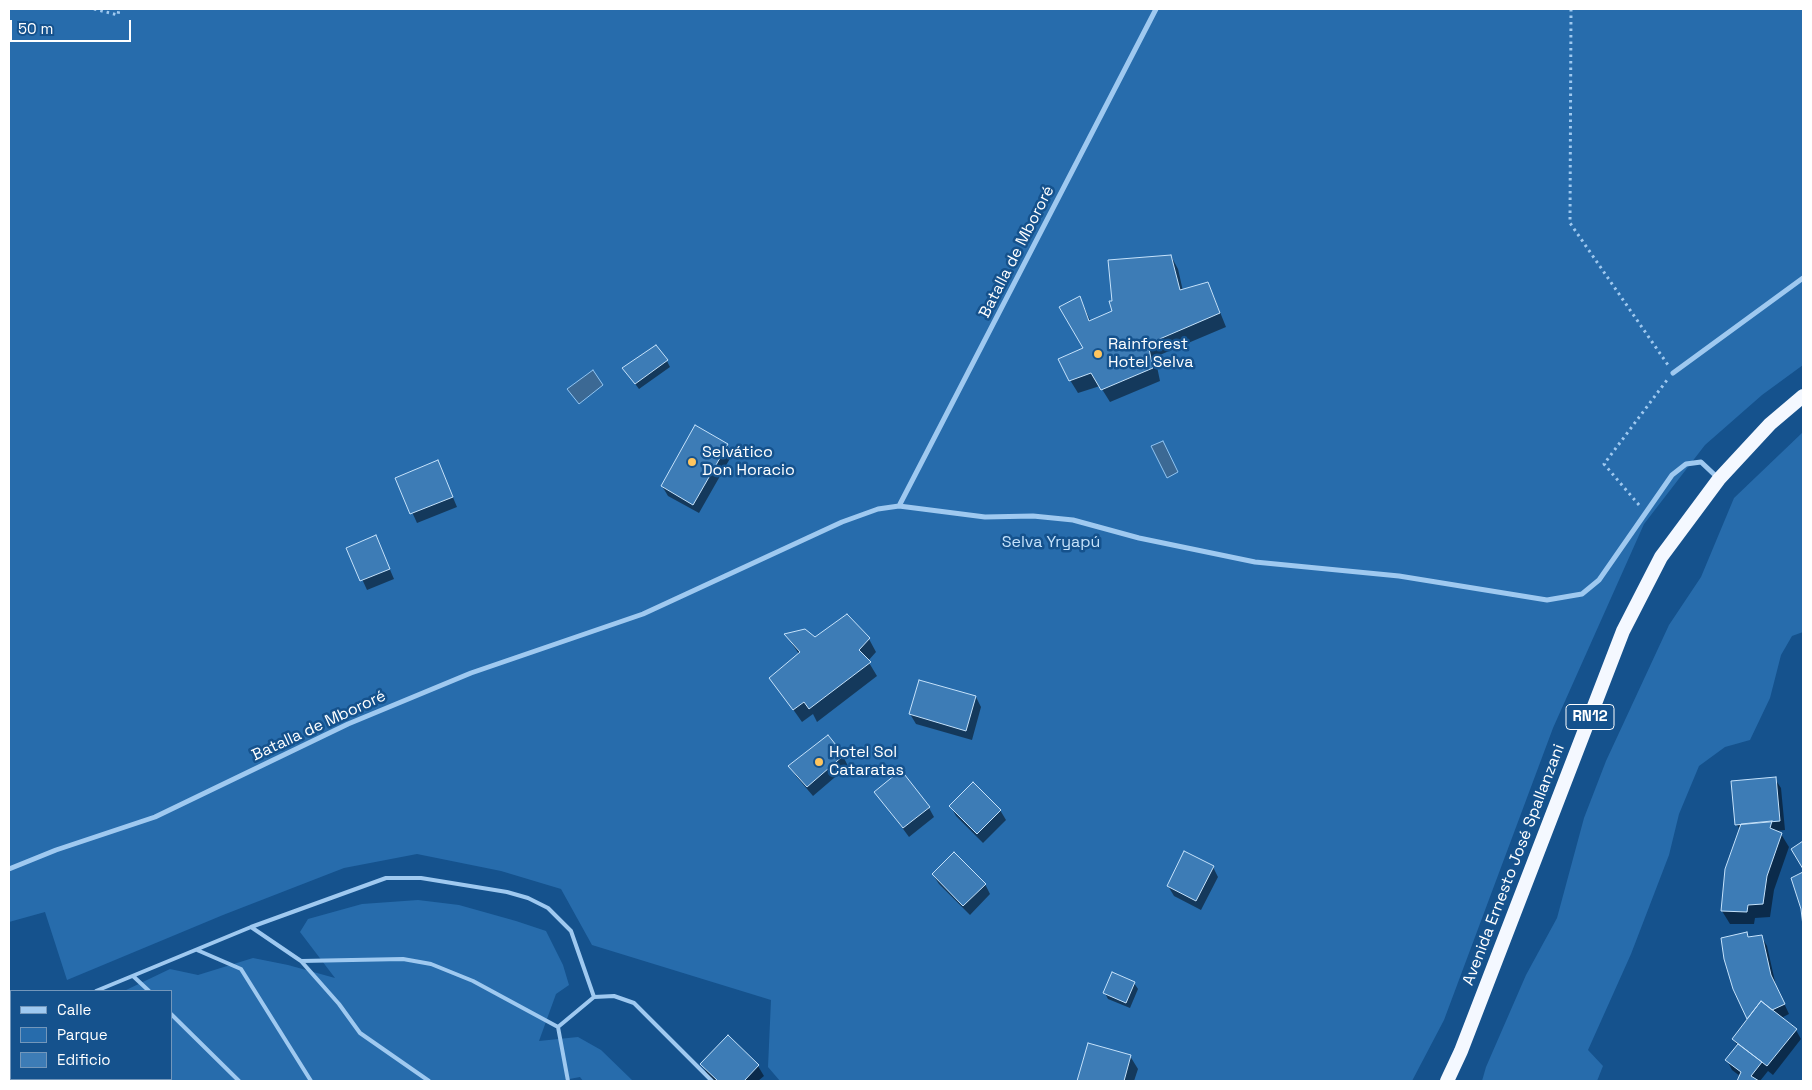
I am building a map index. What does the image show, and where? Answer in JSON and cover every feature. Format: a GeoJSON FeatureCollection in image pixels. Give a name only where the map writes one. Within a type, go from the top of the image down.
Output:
{"type":"FeatureCollection","features":[{"type":"Feature","properties":{"kind":"highway","name":"Avenida Ernesto José Spallanzani"},"geometry":{"type":"LineString","coordinates":[[1447,1081],[1461,1051],[1623,631],[1662,557],[1719,479],[1770,424],[1803,396]]}},
{"type":"Feature","properties":{"kind":"street","name":"Batalla de Mbororé"},"geometry":{"type":"LineString","coordinates":[[899,506],[1156,9]]}},
{"type":"Feature","properties":{"kind":"street"},"geometry":{"type":"LineString","coordinates":[[1673,373],[1803,278]]}},
{"type":"Feature","properties":{"kind":"street","name":"Batalla de Mbororé"},"geometry":{"type":"LineString","coordinates":[[9,869],[56,850],[154,817],[348,724],[471,673],[643,614],[842,522],[878,509],[899,506],[985,517],[1033,516],[1073,520],[1139,538],[1255,562],[1399,576],[1547,600],[1582,594],[1599,580],[1672,475],[1686,464],[1701,462],[1719,479]]}},
{"type":"Feature","properties":{"kind":"lane"},"geometry":{"type":"LineString","coordinates":[[98,990],[251,928],[386,878],[421,878],[507,892],[528,898],[548,908],[571,931],[594,997]]}},
{"type":"Feature","properties":{"kind":"lane"},"geometry":{"type":"LineString","coordinates":[[251,928],[300,961],[339,1004],[360,1033],[429,1081]]}},
{"type":"Feature","properties":{"kind":"lane"},"geometry":{"type":"LineString","coordinates":[[197,950],[241,969],[311,1081]]}},
{"type":"Feature","properties":{"kind":"lane"},"geometry":{"type":"LineString","coordinates":[[300,961],[403,959],[430,964],[473,981],[558,1027]]}},
{"type":"Feature","properties":{"kind":"lane"},"geometry":{"type":"LineString","coordinates":[[133,976],[148,990]]}},
{"type":"Feature","properties":{"kind":"lane"},"geometry":{"type":"LineString","coordinates":[[558,1027],[594,997],[614,996],[634,1003],[712,1081]]}},
{"type":"Feature","properties":{"kind":"lane"},"geometry":{"type":"LineString","coordinates":[[172,1015],[238,1081]]}},
{"type":"Feature","properties":{"kind":"lane"},"geometry":{"type":"LineString","coordinates":[[558,1027],[568,1081]]}},
{"type":"Feature","properties":{"kind":"path"},"geometry":{"type":"LineString","coordinates":[[94,9],[118,14],[119,9]]}},
{"type":"Feature","properties":{"kind":"path"},"geometry":{"type":"LineString","coordinates":[[1571,9],[1570,222],[1673,373],[1604,464],[1646,514]]}},
{"type":"Feature","properties":{"kind":"green space","name":"Selva Yryapú"},"geometry":{"type":"Polygon","coordinates":[[[9,9],[1803,9],[1803,365],[1762,395],[1705,445],[1644,524],[1553,728],[1444,1020],[1412,1081],[780,1081],[768,1067],[771,1000],[592,945],[561,889],[501,871],[417,854],[344,868],[223,915],[67,980],[45,912],[9,922],[9,9]]]}},
{"type":"Feature","properties":{"kind":"green space"},"geometry":{"type":"Polygon","coordinates":[[[1803,432],[1803,632],[1792,636],[1781,655],[1770,698],[1750,740],[1725,747],[1699,766],[1679,814],[1669,855],[1631,954],[1588,1050],[1603,1066],[1597,1081],[1482,1081],[1486,1067],[1526,975],[1557,918],[1584,818],[1606,761],[1669,625],[1701,577],[1734,498],[1803,432]]]}},
{"type":"Feature","properties":{"kind":"green space"},"geometry":{"type":"Polygon","coordinates":[[[418,900],[459,905],[546,931],[563,965],[569,985],[556,994],[539,1041],[578,1037],[601,1050],[633,1081],[583,1081],[580,1077],[559,1081],[9,1081],[9,1071],[10,1080],[172,1080],[172,990],[126,990],[170,969],[198,975],[253,958],[335,978],[300,932],[308,919],[362,904],[418,900]]]}},
{"type":"Feature","properties":{"kind":"shaded area"},"geometry":{"type":"Polygon","coordinates":[[[593,370],[603,385],[579,404],[567,389],[593,370]]]}},
{"type":"Feature","properties":{"kind":"shaded area"},"geometry":{"type":"Polygon","coordinates":[[[1163,441],[1178,472],[1167,478],[1151,446],[1163,441]]]}},
{"type":"Feature","properties":{"kind":"building"},"geometry":{"type":"Polygon","coordinates":[[[1171,255],[1180,290],[1208,282],[1220,313],[1148,344],[1153,368],[1101,390],[1091,373],[1069,381],[1058,359],[1083,348],[1059,307],[1080,296],[1089,321],[1112,311],[1109,301],[1112,301],[1108,260],[1171,255]]]}},
{"type":"Feature","properties":{"kind":"building"},"geometry":{"type":"Polygon","coordinates":[[[656,345],[668,360],[635,384],[622,368],[656,345]]]}},
{"type":"Feature","properties":{"kind":"building"},"geometry":{"type":"Polygon","coordinates":[[[695,425],[728,444],[693,505],[661,486],[695,425]]]}},
{"type":"Feature","properties":{"kind":"building"},"geometry":{"type":"Polygon","coordinates":[[[438,460],[453,497],[410,514],[395,478],[438,460]]]}},
{"type":"Feature","properties":{"kind":"building"},"geometry":{"type":"Polygon","coordinates":[[[376,535],[390,569],[360,581],[346,548],[376,535]]]}},
{"type":"Feature","properties":{"kind":"building"},"geometry":{"type":"Polygon","coordinates":[[[847,614],[870,638],[859,650],[871,662],[809,709],[804,702],[793,710],[769,678],[800,652],[784,634],[805,629],[815,637],[847,614]]]}},
{"type":"Feature","properties":{"kind":"building"},"geometry":{"type":"Polygon","coordinates":[[[919,680],[976,696],[966,731],[909,714],[919,680]]]}},
{"type":"Feature","properties":{"kind":"building"},"geometry":{"type":"Polygon","coordinates":[[[828,735],[844,755],[807,787],[788,766],[828,735]]]}},
{"type":"Feature","properties":{"kind":"building"},"geometry":{"type":"Polygon","coordinates":[[[901,770],[930,807],[903,828],[874,792],[901,770]]]}},
{"type":"Feature","properties":{"kind":"building"},"geometry":{"type":"Polygon","coordinates":[[[1776,777],[1780,821],[1735,825],[1731,781],[1776,777]]]}},
{"type":"Feature","properties":{"kind":"building"},"geometry":{"type":"Polygon","coordinates":[[[973,782],[1001,810],[977,834],[949,806],[973,782]]]}},
{"type":"Feature","properties":{"kind":"building"},"geometry":{"type":"Polygon","coordinates":[[[1772,821],[1770,828],[1782,833],[1767,876],[1763,904],[1748,905],[1747,912],[1721,911],[1725,869],[1741,824],[1772,821]]]}},
{"type":"Feature","properties":{"kind":"building"},"geometry":{"type":"Polygon","coordinates":[[[1803,841],[1803,869],[1791,849],[1803,841]]]}},
{"type":"Feature","properties":{"kind":"building"},"geometry":{"type":"Polygon","coordinates":[[[1184,851],[1214,866],[1196,901],[1167,886],[1184,851]]]}},
{"type":"Feature","properties":{"kind":"building"},"geometry":{"type":"Polygon","coordinates":[[[954,852],[986,884],[963,906],[932,874],[954,852]]]}},
{"type":"Feature","properties":{"kind":"building"},"geometry":{"type":"Polygon","coordinates":[[[1803,872],[1803,926],[1801,909],[1791,878],[1803,872]]]}},
{"type":"Feature","properties":{"kind":"building"},"geometry":{"type":"Polygon","coordinates":[[[1747,932],[1748,937],[1762,935],[1771,975],[1785,1004],[1772,1010],[1761,1001],[1747,1019],[1733,989],[1724,959],[1721,938],[1747,932]]]}},
{"type":"Feature","properties":{"kind":"building"},"geometry":{"type":"Polygon","coordinates":[[[1112,972],[1135,982],[1126,1003],[1103,993],[1112,972]]]}},
{"type":"Feature","properties":{"kind":"building"},"geometry":{"type":"Polygon","coordinates":[[[1761,1001],[1797,1029],[1767,1066],[1732,1039],[1761,1001]]]}},
{"type":"Feature","properties":{"kind":"building"},"geometry":{"type":"Polygon","coordinates":[[[728,1035],[759,1065],[744,1081],[718,1081],[700,1064],[728,1035]]]}},
{"type":"Feature","properties":{"kind":"building"},"geometry":{"type":"Polygon","coordinates":[[[1088,1043],[1131,1055],[1124,1081],[1077,1081],[1088,1043]]]}},
{"type":"Feature","properties":{"kind":"building"},"geometry":{"type":"Polygon","coordinates":[[[1738,1044],[1762,1062],[1751,1076],[1759,1081],[1737,1081],[1741,1072],[1725,1060],[1738,1044]]]}},
{"type":"Feature","properties":{"kind":"place","name":"Rainforest Hotel Selva"},"geometry":{"type":"Point","coordinates":[1098,354]}},
{"type":"Feature","properties":{"kind":"place","name":"Selvático Don Horacio"},"geometry":{"type":"Point","coordinates":[692,462]}},
{"type":"Feature","properties":{"kind":"place","name":"Hotel Sol Cataratas"},"geometry":{"type":"Point","coordinates":[819,762]}}]}
